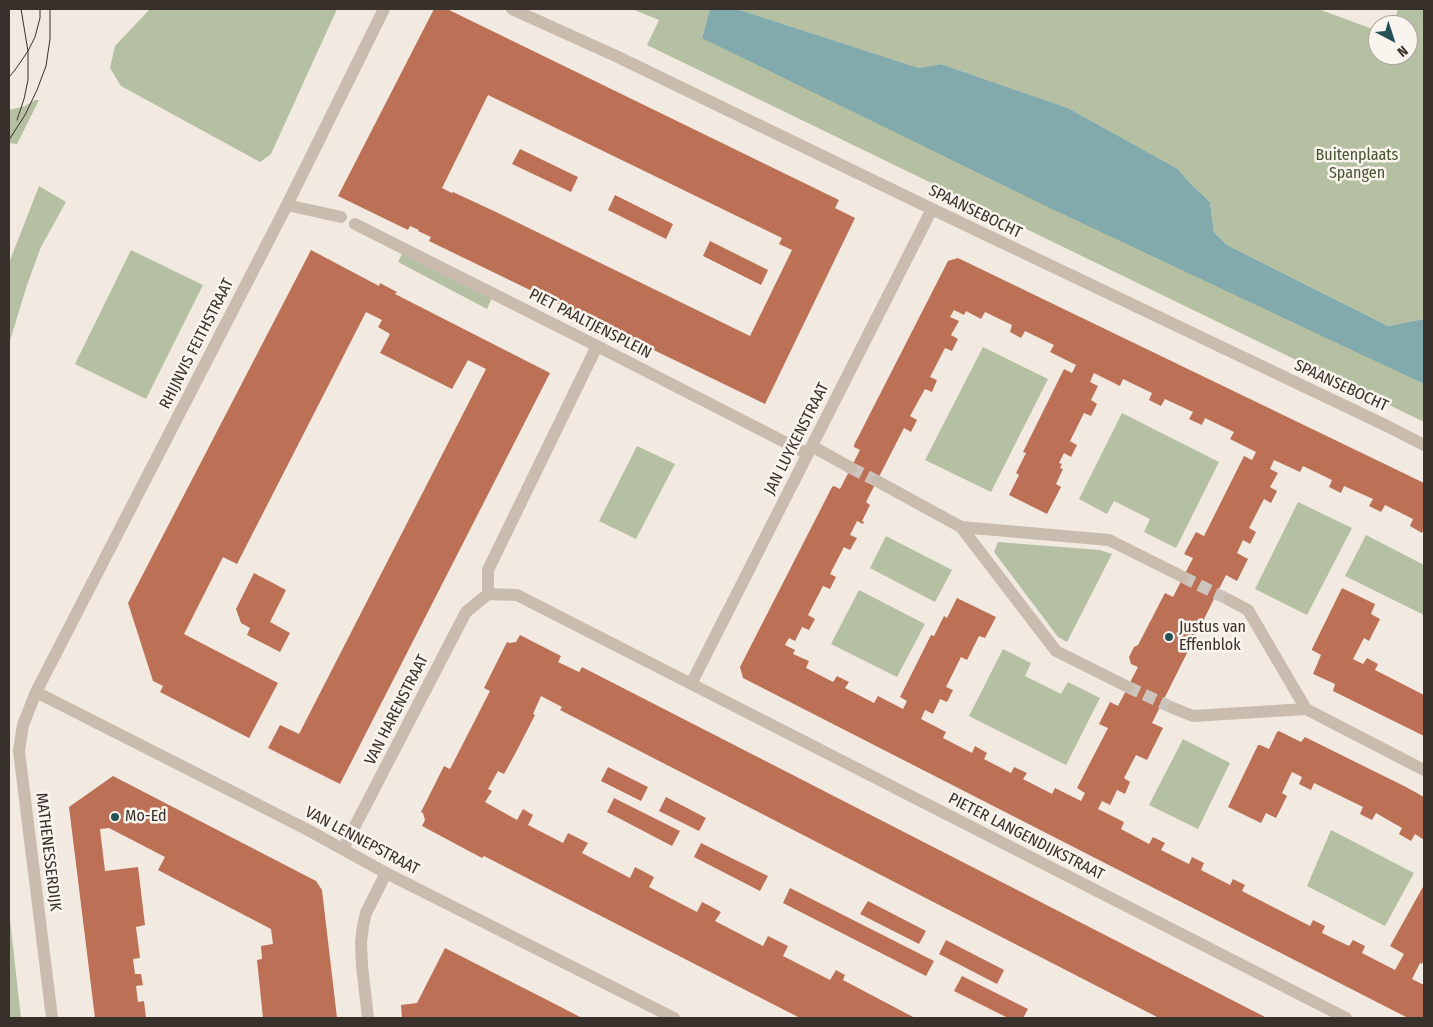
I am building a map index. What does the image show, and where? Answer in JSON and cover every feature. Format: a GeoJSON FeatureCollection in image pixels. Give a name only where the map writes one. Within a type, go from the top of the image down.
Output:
{"type":"FeatureCollection","features":[{"type":"Feature","properties":{"kind":"street","name":"RHIJNVIS FEITHSTRAAT"},"geometry":{"type":"LineString","coordinates":[[36,692],[287,205],[384,9]]}},
{"type":"Feature","properties":{"kind":"street","name":"SPAANSEBOCHT"},"geometry":{"type":"LineString","coordinates":[[512,9],[618,57],[1424,445]]}},
{"type":"Feature","properties":{"kind":"street"},"geometry":{"type":"LineString","coordinates":[[287,205],[341,217]]}},
{"type":"Feature","properties":{"kind":"street","name":"JAN LUYKENSTRAAT"},"geometry":{"type":"LineString","coordinates":[[691,684],[932,209]]}},
{"type":"Feature","properties":{"kind":"street","name":"PIET PAALTJENSPLEIN"},"geometry":{"type":"LineString","coordinates":[[356,224],[597,346],[810,450],[851,468]]}},
{"type":"Feature","properties":{"kind":"street"},"geometry":{"type":"LineString","coordinates":[[597,346],[488,570],[488,594],[517,595],[691,684]]}},
{"type":"Feature","properties":{"kind":"street"},"geometry":{"type":"LineString","coordinates":[[877,481],[962,527],[1109,540],[1183,577]]}},
{"type":"Feature","properties":{"kind":"street"},"geometry":{"type":"LineString","coordinates":[[962,527],[1056,651],[1128,687]]}},
{"type":"Feature","properties":{"kind":"street","name":"VAN HARENSTRAAT"},"geometry":{"type":"LineString","coordinates":[[343,849],[466,612],[488,594]]}},
{"type":"Feature","properties":{"kind":"street"},"geometry":{"type":"LineString","coordinates":[[1229,600],[1248,610],[1306,709]]}},
{"type":"Feature","properties":{"kind":"street","name":"PIETER LANGENDIJKSTRAAT"},"geometry":{"type":"LineString","coordinates":[[691,684],[1346,1018]]}},
{"type":"Feature","properties":{"kind":"street","name":"VAN LENNEPSTRAAT"},"geometry":{"type":"LineString","coordinates":[[36,692],[343,849],[386,873],[674,1018]]}},
{"type":"Feature","properties":{"kind":"street","name":"MATHENESSERDIJK"},"geometry":{"type":"LineString","coordinates":[[36,692],[23,725],[19,751],[52,1018]]}},
{"type":"Feature","properties":{"kind":"street"},"geometry":{"type":"LineString","coordinates":[[1173,708],[1193,716],[1306,709],[1424,770]]}},
{"type":"Feature","properties":{"kind":"street"},"geometry":{"type":"LineString","coordinates":[[368,1018],[361,942],[366,913],[386,873]]}},
{"type":"Feature","properties":{"kind":"green space"},"geometry":{"type":"Polygon","coordinates":[[[150,9],[337,9],[271,154],[260,162],[121,86],[110,68],[115,46],[150,9]]]}},
{"type":"Feature","properties":{"kind":"green space"},"geometry":{"type":"Polygon","coordinates":[[[632,9],[710,9],[702,37],[1424,384],[1424,422],[647,45],[659,20],[632,9]]]}},
{"type":"Feature","properties":{"kind":"green space","name":"Buitenplaats Spangen"},"geometry":{"type":"Polygon","coordinates":[[[737,9],[1318,9],[1368,27],[1368,65],[1418,65],[1418,15],[1396,15],[1398,9],[1424,9],[1424,319],[1388,326],[1227,245],[1214,232],[1210,202],[1178,169],[1068,108],[941,64],[919,68],[737,9]]]}},
{"type":"Feature","properties":{"kind":"green space"},"geometry":{"type":"Polygon","coordinates":[[[35,100],[39,100],[17,144],[9,143],[9,110],[25,106],[35,100]]]}},
{"type":"Feature","properties":{"kind":"green space"},"geometry":{"type":"Polygon","coordinates":[[[39,186],[66,202],[41,247],[9,344],[9,263],[39,186]]]}},
{"type":"Feature","properties":{"kind":"green space"},"geometry":{"type":"Polygon","coordinates":[[[131,250],[203,285],[146,399],[75,364],[131,250]]]}},
{"type":"Feature","properties":{"kind":"green space"},"geometry":{"type":"Polygon","coordinates":[[[403,252],[492,298],[487,309],[398,262],[403,252]]]}},
{"type":"Feature","properties":{"kind":"green space"},"geometry":{"type":"Polygon","coordinates":[[[983,347],[1048,379],[991,492],[925,460],[983,347]]]}},
{"type":"Feature","properties":{"kind":"green space"},"geometry":{"type":"Polygon","coordinates":[[[1122,413],[1219,462],[1176,548],[1144,532],[1150,519],[1114,501],[1107,514],[1079,499],[1122,413]]]}},
{"type":"Feature","properties":{"kind":"green space"},"geometry":{"type":"Polygon","coordinates":[[[637,446],[675,464],[636,539],[599,521],[637,446]]]}},
{"type":"Feature","properties":{"kind":"green space"},"geometry":{"type":"Polygon","coordinates":[[[1298,502],[1352,528],[1307,615],[1255,589],[1298,502]]]}},
{"type":"Feature","properties":{"kind":"green space"},"geometry":{"type":"Polygon","coordinates":[[[1366,535],[1424,565],[1424,615],[1345,576],[1366,535]]]}},
{"type":"Feature","properties":{"kind":"green space"},"geometry":{"type":"Polygon","coordinates":[[[886,536],[952,570],[935,602],[870,568],[886,536]]]}},
{"type":"Feature","properties":{"kind":"green space"},"geometry":{"type":"Polygon","coordinates":[[[998,542],[1100,550],[1112,554],[1067,642],[1058,637],[994,552],[998,542]]]}},
{"type":"Feature","properties":{"kind":"green space"},"geometry":{"type":"Polygon","coordinates":[[[859,590],[925,624],[897,677],[831,644],[859,590]]]}},
{"type":"Feature","properties":{"kind":"green space"},"geometry":{"type":"Polygon","coordinates":[[[1003,649],[1031,663],[1025,676],[1061,694],[1068,682],[1100,698],[1066,765],[969,716],[1003,649]]]}},
{"type":"Feature","properties":{"kind":"green space"},"geometry":{"type":"Polygon","coordinates":[[[1183,739],[1230,763],[1198,829],[1149,805],[1183,739]]]}},
{"type":"Feature","properties":{"kind":"green space"},"geometry":{"type":"Polygon","coordinates":[[[1331,830],[1414,873],[1385,926],[1307,886],[1331,830]]]}},
{"type":"Feature","properties":{"kind":"green space"},"geometry":{"type":"Polygon","coordinates":[[[9,911],[21,1018],[9,1018],[9,911]]]}},
{"type":"Feature","properties":{"kind":"water"},"geometry":{"type":"Polygon","coordinates":[[[710,9],[737,9],[919,68],[941,64],[1068,108],[1178,169],[1210,202],[1214,232],[1227,245],[1388,326],[1424,319],[1424,384],[1050,208],[702,38],[710,9]]]}},
{"type":"Feature","properties":{"kind":"building"},"geometry":{"type":"Polygon","coordinates":[[[434,9],[447,9],[839,200],[835,208],[855,218],[765,404],[429,241],[431,237],[419,230],[410,226],[408,230],[338,196],[434,9]],[[488,95],[442,188],[496,212],[750,336],[792,250],[779,244],[782,238],[488,95]]]}},
{"type":"Feature","properties":{"kind":"building"},"geometry":{"type":"Polygon","coordinates":[[[520,149],[578,177],[571,192],[512,164],[520,149]]]}},
{"type":"Feature","properties":{"kind":"building"},"geometry":{"type":"Polygon","coordinates":[[[615,195],[673,224],[666,239],[608,210],[615,195]]]}},
{"type":"Feature","properties":{"kind":"building"},"geometry":{"type":"Polygon","coordinates":[[[710,241],[768,270],[761,285],[703,256],[710,241]]]}},
{"type":"Feature","properties":{"kind":"building"},"geometry":{"type":"Polygon","coordinates":[[[311,250],[379,286],[380,283],[397,292],[395,294],[550,373],[340,784],[268,748],[280,725],[299,734],[486,369],[468,360],[452,389],[380,353],[390,334],[378,327],[382,320],[366,312],[237,564],[223,557],[184,634],[278,683],[249,738],[160,692],[163,686],[153,681],[128,603],[311,250]]]}},
{"type":"Feature","properties":{"kind":"building","name":"Justus van Effenblok"},"geometry":{"type":"Polygon","coordinates":[[[958,258],[1424,483],[1424,528],[1422,533],[1410,526],[1413,519],[1385,505],[1381,512],[1369,506],[1373,499],[1344,486],[1341,493],[1329,487],[1332,480],[1303,466],[1300,472],[1274,460],[1270,469],[1278,473],[1270,487],[1277,491],[1271,503],[1264,499],[1249,528],[1256,532],[1250,544],[1243,540],[1237,553],[1248,559],[1237,581],[1226,575],[1152,723],[1163,728],[1147,760],[1136,755],[1124,778],[1130,782],[1125,794],[1117,790],[1110,805],[1102,801],[1098,809],[1124,822],[1121,829],[1149,844],[1153,837],[1165,843],[1161,850],[1189,864],[1192,857],[1204,863],[1201,870],[1230,885],[1233,879],[1245,885],[1242,891],[1310,926],[1313,920],[1325,926],[1322,933],[1349,946],[1353,940],[1365,946],[1362,953],[1395,970],[1404,954],[1390,946],[1424,885],[1424,960],[1422,964],[1420,963],[1412,979],[1424,985],[1424,1018],[1408,1018],[743,678],[740,667],[832,487],[840,489],[860,450],[854,447],[854,445],[948,261],[958,258]],[[954,310],[950,317],[959,321],[951,335],[958,339],[952,351],[945,348],[930,377],[937,380],[932,392],[925,389],[910,416],[917,420],[911,432],[904,428],[866,502],[870,505],[862,521],[864,522],[863,524],[857,521],[850,535],[857,538],[850,550],[844,547],[830,574],[836,577],[830,589],[823,586],[808,615],[815,619],[809,630],[802,627],[795,641],[789,638],[785,645],[795,650],[793,654],[809,661],[806,668],[833,682],[837,676],[849,682],[845,688],[874,703],[878,696],[903,709],[907,701],[900,697],[931,635],[934,636],[944,616],[947,618],[957,598],[996,617],[985,638],[979,636],[967,660],[961,657],[946,687],[953,690],[947,702],[940,699],[933,714],[925,710],[921,719],[946,732],[943,738],[972,753],[975,746],[987,753],[984,759],[1011,773],[1014,767],[1027,773],[1023,779],[1052,794],[1055,788],[1081,801],[1085,793],[1077,788],[1108,728],[1099,724],[1110,702],[1118,706],[1138,667],[1131,664],[1129,657],[1134,647],[1138,645],[1165,593],[1173,597],[1193,558],[1184,554],[1196,532],[1204,536],[1244,456],[1252,460],[1256,452],[1230,439],[1234,432],[1205,418],[1202,425],[1189,419],[1193,412],[1165,399],[1161,406],[1149,400],[1152,393],[1123,379],[1120,386],[1094,373],[1090,382],[1098,386],[1091,400],[1097,404],[1091,416],[1084,413],[1070,441],[1077,445],[1071,457],[1064,453],[1059,463],[1062,464],[1060,468],[1063,469],[1056,484],[1061,487],[1047,514],[1009,495],[1019,475],[1016,473],[1026,453],[1023,452],[1064,369],[1072,373],[1076,365],[1050,352],[1054,345],[1025,331],[1021,338],[1010,332],[1012,325],[985,312],[981,319],[966,311],[964,315],[954,310]]]}},
{"type":"Feature","properties":{"kind":"building"},"geometry":{"type":"Polygon","coordinates":[[[254,573],[286,590],[270,622],[290,633],[280,652],[247,635],[250,628],[241,623],[236,609],[254,573]]]}},
{"type":"Feature","properties":{"kind":"building"},"geometry":{"type":"Polygon","coordinates":[[[1342,588],[1375,604],[1371,614],[1380,619],[1369,641],[1364,638],[1353,659],[1363,664],[1367,658],[1378,664],[1375,670],[1424,695],[1424,736],[1333,691],[1335,684],[1313,674],[1321,655],[1312,649],[1342,588]]]}},
{"type":"Feature","properties":{"kind":"building"},"geometry":{"type":"Polygon","coordinates":[[[520,635],[561,656],[558,662],[579,672],[582,667],[1267,1018],[1159,1018],[560,710],[562,707],[541,696],[533,714],[535,715],[515,754],[504,774],[498,771],[488,789],[492,791],[485,802],[517,820],[523,809],[533,815],[528,825],[563,843],[568,833],[588,843],[582,853],[630,878],[635,867],[654,877],[649,887],[697,912],[702,902],[721,912],[715,921],[763,946],[768,936],[788,946],[783,956],[830,980],[836,970],[845,975],[843,980],[915,1018],[800,1018],[484,856],[482,858],[422,826],[425,820],[421,812],[444,766],[450,769],[490,691],[484,688],[507,642],[516,642],[520,635]]]}},
{"type":"Feature","properties":{"kind":"building"},"geometry":{"type":"Polygon","coordinates":[[[1279,731],[1301,742],[1305,737],[1424,797],[1424,840],[1415,834],[1411,841],[1399,834],[1402,828],[1376,813],[1372,820],[1360,814],[1363,807],[1314,783],[1311,790],[1299,784],[1302,777],[1292,772],[1282,793],[1287,796],[1276,818],[1266,813],[1261,823],[1228,807],[1258,745],[1269,749],[1279,731]]]}},
{"type":"Feature","properties":{"kind":"building"},"geometry":{"type":"Polygon","coordinates":[[[608,767],[648,787],[641,801],[601,781],[608,767]]]}},
{"type":"Feature","properties":{"kind":"building"},"geometry":{"type":"Polygon","coordinates":[[[113,776],[316,881],[322,890],[337,1018],[263,1018],[257,960],[262,959],[261,946],[273,944],[271,929],[158,870],[165,857],[109,828],[100,829],[105,871],[138,867],[145,925],[136,927],[140,958],[133,959],[135,974],[141,974],[143,985],[136,986],[138,1002],[144,1001],[146,1018],[95,1018],[69,807],[113,776]]]}},
{"type":"Feature","properties":{"kind":"building"},"geometry":{"type":"Polygon","coordinates":[[[666,797],[706,818],[699,831],[659,811],[666,797]]]}},
{"type":"Feature","properties":{"kind":"building"},"geometry":{"type":"Polygon","coordinates":[[[614,798],[680,831],[672,846],[607,812],[614,798]]]}},
{"type":"Feature","properties":{"kind":"building"},"geometry":{"type":"Polygon","coordinates":[[[701,843],[768,876],[760,891],[694,857],[701,843]]]}},
{"type":"Feature","properties":{"kind":"building"},"geometry":{"type":"Polygon","coordinates":[[[790,888],[934,961],[926,976],[783,903],[790,888]]]}},
{"type":"Feature","properties":{"kind":"building"},"geometry":{"type":"Polygon","coordinates":[[[868,901],[926,931],[919,944],[860,914],[868,901]]]}},
{"type":"Feature","properties":{"kind":"building"},"geometry":{"type":"Polygon","coordinates":[[[946,940],[1004,970],[997,984],[939,954],[946,940]]]}},
{"type":"Feature","properties":{"kind":"building"},"geometry":{"type":"Polygon","coordinates":[[[445,948],[582,1018],[402,1018],[401,1005],[417,1003],[445,948]]]}},
{"type":"Feature","properties":{"kind":"building"},"geometry":{"type":"Polygon","coordinates":[[[962,976],[1028,1009],[1023,1018],[1008,1018],[954,991],[962,976]]]}},
{"type":"Feature","properties":{"kind":"tunnel"},"geometry":{"type":"LineString","coordinates":[[851,468],[877,481]]}},
{"type":"Feature","properties":{"kind":"tunnel"},"geometry":{"type":"LineString","coordinates":[[1183,577],[1229,600]]}},
{"type":"Feature","properties":{"kind":"tunnel"},"geometry":{"type":"LineString","coordinates":[[1128,687],[1173,708]]}},
{"type":"Feature","properties":{"kind":"tram line"},"geometry":{"type":"LineString","coordinates":[[17,120],[28,80],[28,51],[21,9]]}},
{"type":"Feature","properties":{"kind":"tram line"},"geometry":{"type":"LineString","coordinates":[[9,77],[28,51],[35,37],[40,18],[40,9]]}},
{"type":"Feature","properties":{"kind":"tram line"},"geometry":{"type":"LineString","coordinates":[[9,140],[25,115],[46,66],[50,39],[50,9]]}},
{"type":"Feature","properties":{"kind":"place","name":"Justus van Effenblok"},"geometry":{"type":"Point","coordinates":[1169,637]}},
{"type":"Feature","properties":{"kind":"place","name":"Mo-Ed"},"geometry":{"type":"Point","coordinates":[115,817]}}]}
